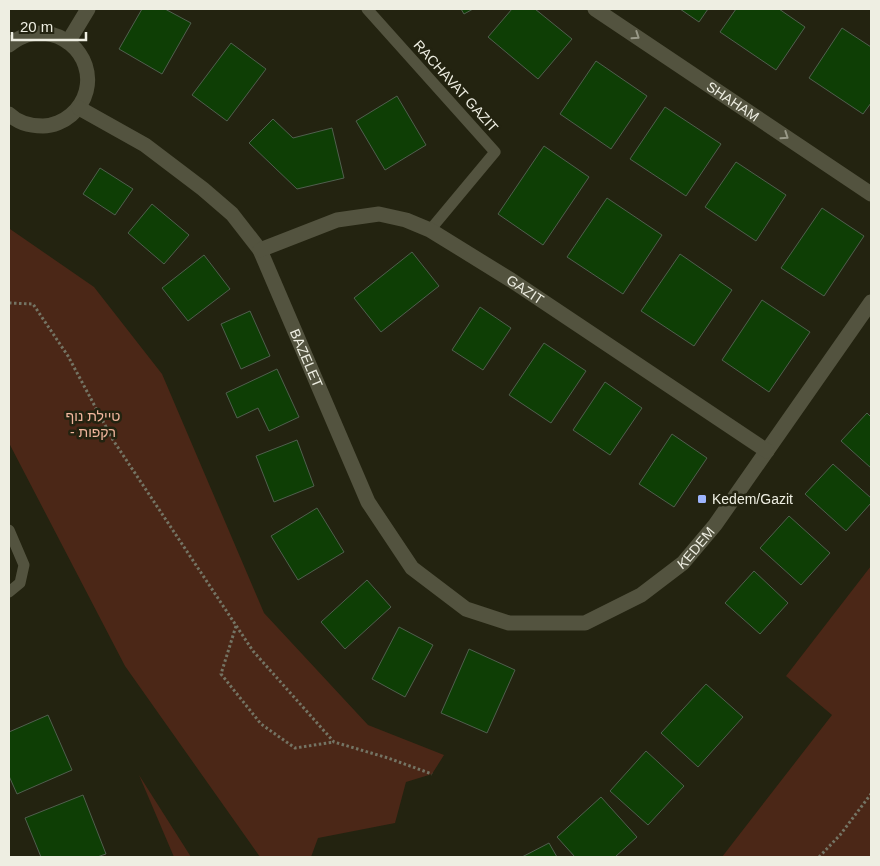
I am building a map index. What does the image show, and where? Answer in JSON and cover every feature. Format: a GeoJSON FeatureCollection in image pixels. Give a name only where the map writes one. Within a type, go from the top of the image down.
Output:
{"type":"FeatureCollection","features":[{"type":"Feature","properties":{"kind":"street"},"geometry":{"type":"LineString","coordinates":[[68,42],[88,9]]}},
{"type":"Feature","properties":{"kind":"street","name":"SHAHAM"},"geometry":{"type":"LineString","coordinates":[[595,9],[871,194]]}},
{"type":"Feature","properties":{"kind":"street"},"geometry":{"type":"LineString","coordinates":[[9,45],[22,36],[38,33],[54,34],[68,42],[79,52],[86,65],[88,80],[86,95],[79,108],[65,120],[48,126],[30,126],[10,119]]}},
{"type":"Feature","properties":{"kind":"street","name":"BAZELET"},"geometry":{"type":"LineString","coordinates":[[79,108],[145,145],[203,189],[232,214],[260,250],[368,502],[412,568],[466,609],[509,623]]}},
{"type":"Feature","properties":{"kind":"street","name":"GAZIT"},"geometry":{"type":"LineString","coordinates":[[260,250],[337,220],[379,214],[406,220],[430,230],[511,280],[767,451]]}},
{"type":"Feature","properties":{"kind":"street","name":"KEDEM"},"geometry":{"type":"LineString","coordinates":[[509,623],[584,623],[641,595],[683,563],[715,525],[871,302]]}},
{"type":"Feature","properties":{"kind":"lane","name":"RACHAVAT GAZIT"},"geometry":{"type":"LineString","coordinates":[[367,9],[495,152],[430,230]]}},
{"type":"Feature","properties":{"kind":"lane"},"geometry":{"type":"LineString","coordinates":[[9,530],[24,565],[20,583],[9,592]]}},
{"type":"Feature","properties":{"kind":"path"},"geometry":{"type":"LineString","coordinates":[[9,303],[34,304],[68,356],[113,440],[253,651],[334,742]]}},
{"type":"Feature","properties":{"kind":"path"},"geometry":{"type":"LineString","coordinates":[[236,625],[221,674],[261,724],[295,748],[334,742],[388,758],[432,774]]}},
{"type":"Feature","properties":{"kind":"path"},"geometry":{"type":"LineString","coordinates":[[819,857],[840,835],[871,794]]}},
{"type":"Feature","properties":{"kind":"green space","name":"טיילת נוף - רקפות"},"geometry":{"type":"Polygon","coordinates":[[[10,229],[94,287],[162,374],[264,613],[368,725],[444,755],[432,774],[406,782],[395,823],[318,838],[311,857],[260,857],[125,666],[9,443],[10,229]]]}},
{"type":"Feature","properties":{"kind":"green space"},"geometry":{"type":"Polygon","coordinates":[[[871,566],[871,857],[722,857],[832,715],[786,676],[871,566]]]}},
{"type":"Feature","properties":{"kind":"green space"},"geometry":{"type":"Polygon","coordinates":[[[139,775],[191,857],[174,857],[139,775]]]}},
{"type":"Feature","properties":{"kind":"building"},"geometry":{"type":"Polygon","coordinates":[[[142,9],[165,9],[191,23],[162,74],[119,49],[142,9]]]}},
{"type":"Feature","properties":{"kind":"building"},"geometry":{"type":"Polygon","coordinates":[[[461,9],[473,9],[464,14],[461,9]]]}},
{"type":"Feature","properties":{"kind":"building"},"geometry":{"type":"Polygon","coordinates":[[[512,9],[535,9],[572,39],[538,79],[488,37],[512,9]]]}},
{"type":"Feature","properties":{"kind":"building"},"geometry":{"type":"Polygon","coordinates":[[[680,9],[708,9],[699,22],[680,9]]]}},
{"type":"Feature","properties":{"kind":"building"},"geometry":{"type":"Polygon","coordinates":[[[736,9],[779,9],[805,27],[776,70],[720,32],[736,9]]]}},
{"type":"Feature","properties":{"kind":"building"},"geometry":{"type":"Polygon","coordinates":[[[842,28],[871,47],[871,103],[863,114],[809,78],[842,28]]]}},
{"type":"Feature","properties":{"kind":"building"},"geometry":{"type":"Polygon","coordinates":[[[231,43],[266,69],[227,121],[192,95],[231,43]]]}},
{"type":"Feature","properties":{"kind":"building"},"geometry":{"type":"Polygon","coordinates":[[[596,61],[647,96],[611,149],[560,114],[596,61]]]}},
{"type":"Feature","properties":{"kind":"building"},"geometry":{"type":"Polygon","coordinates":[[[397,96],[426,145],[385,170],[356,121],[397,96]]]}},
{"type":"Feature","properties":{"kind":"building"},"geometry":{"type":"Polygon","coordinates":[[[665,107],[721,144],[686,196],[630,159],[665,107]]]}},
{"type":"Feature","properties":{"kind":"building"},"geometry":{"type":"Polygon","coordinates":[[[273,119],[293,138],[332,128],[344,178],[297,189],[249,143],[273,119]]]}},
{"type":"Feature","properties":{"kind":"building"},"geometry":{"type":"Polygon","coordinates":[[[544,146],[589,177],[543,245],[498,214],[544,146]]]}},
{"type":"Feature","properties":{"kind":"building"},"geometry":{"type":"Polygon","coordinates":[[[736,162],[786,195],[756,241],[705,207],[736,162]]]}},
{"type":"Feature","properties":{"kind":"building"},"geometry":{"type":"Polygon","coordinates":[[[100,168],[133,189],[115,215],[83,194],[100,168]]]}},
{"type":"Feature","properties":{"kind":"building"},"geometry":{"type":"Polygon","coordinates":[[[607,198],[662,235],[623,294],[567,257],[607,198]]]}},
{"type":"Feature","properties":{"kind":"building"},"geometry":{"type":"Polygon","coordinates":[[[152,204],[189,235],[164,264],[128,233],[152,204]]]}},
{"type":"Feature","properties":{"kind":"building"},"geometry":{"type":"Polygon","coordinates":[[[822,208],[864,236],[824,296],[781,268],[822,208]]]}},
{"type":"Feature","properties":{"kind":"building"},"geometry":{"type":"Polygon","coordinates":[[[412,252],[439,286],[381,332],[354,298],[412,252]]]}},
{"type":"Feature","properties":{"kind":"building"},"geometry":{"type":"Polygon","coordinates":[[[680,254],[732,290],[694,346],[641,311],[680,254]]]}},
{"type":"Feature","properties":{"kind":"building"},"geometry":{"type":"Polygon","coordinates":[[[204,255],[230,289],[188,321],[162,288],[204,255]]]}},
{"type":"Feature","properties":{"kind":"building"},"geometry":{"type":"Polygon","coordinates":[[[762,300],[810,332],[769,392],[722,360],[762,300]]]}},
{"type":"Feature","properties":{"kind":"building"},"geometry":{"type":"Polygon","coordinates":[[[480,307],[511,328],[483,370],[452,350],[480,307]]]}},
{"type":"Feature","properties":{"kind":"building"},"geometry":{"type":"Polygon","coordinates":[[[250,311],[270,356],[241,369],[221,324],[250,311]]]}},
{"type":"Feature","properties":{"kind":"building"},"geometry":{"type":"Polygon","coordinates":[[[544,343],[586,371],[551,423],[509,395],[544,343]]]}},
{"type":"Feature","properties":{"kind":"building"},"geometry":{"type":"Polygon","coordinates":[[[277,369],[299,417],[269,431],[258,408],[237,418],[226,393],[277,369]]]}},
{"type":"Feature","properties":{"kind":"building"},"geometry":{"type":"Polygon","coordinates":[[[605,382],[642,408],[610,455],[573,430],[605,382]]]}},
{"type":"Feature","properties":{"kind":"building"},"geometry":{"type":"Polygon","coordinates":[[[867,413],[871,417],[871,468],[841,441],[867,413]]]}},
{"type":"Feature","properties":{"kind":"building"},"geometry":{"type":"Polygon","coordinates":[[[672,434],[707,458],[674,507],[639,484],[672,434]]]}},
{"type":"Feature","properties":{"kind":"building"},"geometry":{"type":"Polygon","coordinates":[[[297,440],[314,486],[274,502],[256,456],[297,440]]]}},
{"type":"Feature","properties":{"kind":"building"},"geometry":{"type":"Polygon","coordinates":[[[833,464],[871,498],[871,503],[846,531],[805,494],[833,464]]]}},
{"type":"Feature","properties":{"kind":"building"},"geometry":{"type":"Polygon","coordinates":[[[317,508],[344,552],[298,580],[271,536],[317,508]]]}},
{"type":"Feature","properties":{"kind":"building"},"geometry":{"type":"Polygon","coordinates":[[[789,516],[830,553],[801,585],[760,548],[789,516]]]}},
{"type":"Feature","properties":{"kind":"building"},"geometry":{"type":"Polygon","coordinates":[[[754,571],[788,603],[760,634],[725,603],[754,571]]]}},
{"type":"Feature","properties":{"kind":"building"},"geometry":{"type":"Polygon","coordinates":[[[367,580],[391,607],[345,649],[321,622],[367,580]]]}},
{"type":"Feature","properties":{"kind":"building"},"geometry":{"type":"Polygon","coordinates":[[[399,627],[433,645],[405,697],[372,679],[399,627]]]}},
{"type":"Feature","properties":{"kind":"building"},"geometry":{"type":"Polygon","coordinates":[[[469,649],[515,670],[487,733],[441,713],[469,649]]]}},
{"type":"Feature","properties":{"kind":"building"},"geometry":{"type":"Polygon","coordinates":[[[706,684],[743,717],[698,767],[661,733],[706,684]]]}},
{"type":"Feature","properties":{"kind":"building"},"geometry":{"type":"Polygon","coordinates":[[[48,715],[72,770],[17,794],[9,776],[9,732],[48,715]]]}},
{"type":"Feature","properties":{"kind":"building"},"geometry":{"type":"Polygon","coordinates":[[[646,751],[684,786],[648,825],[610,791],[646,751]]]}},
{"type":"Feature","properties":{"kind":"building"},"geometry":{"type":"Polygon","coordinates":[[[83,795],[106,854],[97,857],[41,857],[25,818],[83,795]]]}},
{"type":"Feature","properties":{"kind":"building"},"geometry":{"type":"Polygon","coordinates":[[[601,797],[637,837],[615,857],[575,857],[557,837],[601,797]]]}},
{"type":"Feature","properties":{"kind":"building"},"geometry":{"type":"Polygon","coordinates":[[[549,843],[557,857],[522,857],[549,843]]]}},
{"type":"Feature","properties":{"kind":"place","name":"Kedem/Gazit"},"geometry":{"type":"Point","coordinates":[702,499]}}]}
